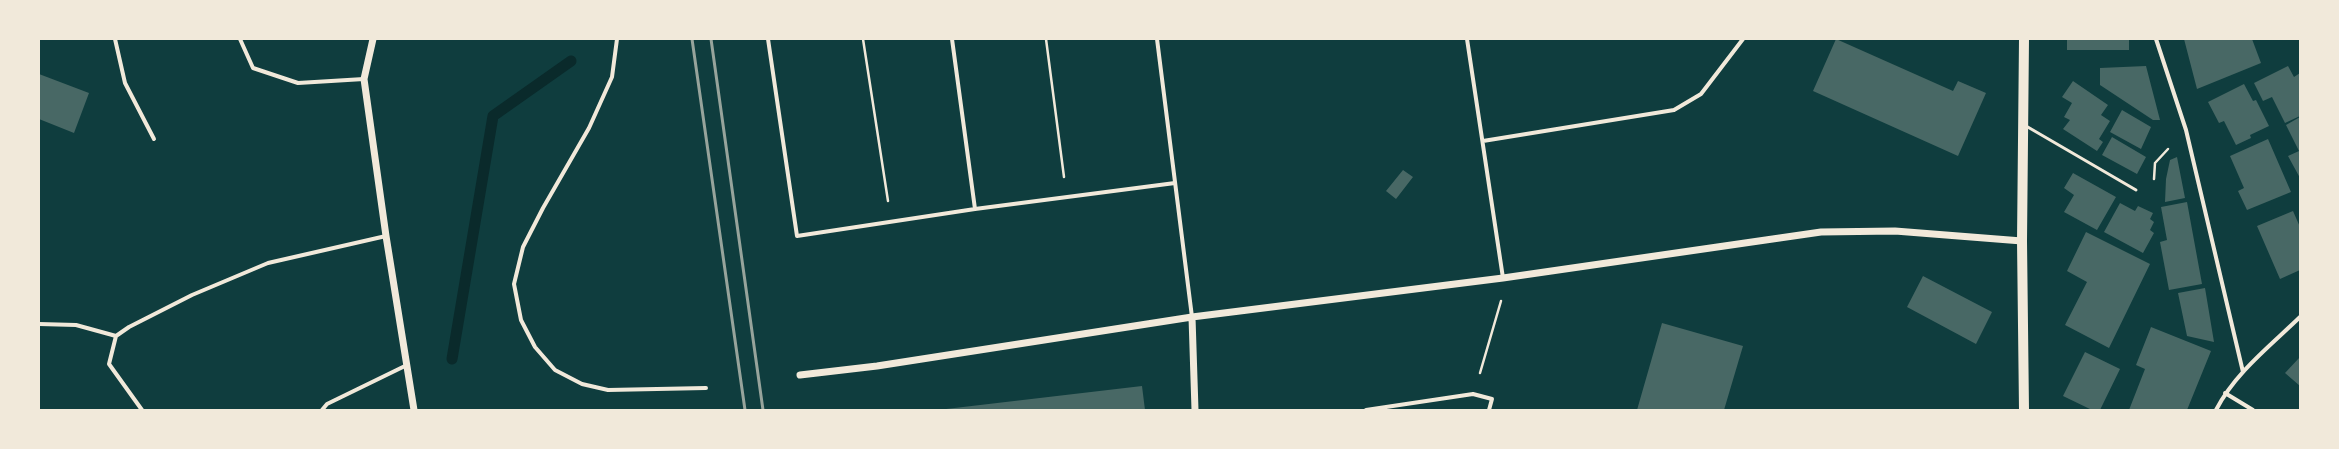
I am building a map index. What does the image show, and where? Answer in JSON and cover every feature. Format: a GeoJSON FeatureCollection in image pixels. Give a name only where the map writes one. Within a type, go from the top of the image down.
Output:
{"type":"FeatureCollection","features":[{"type":"Feature","properties":{"kind":"main road"},"geometry":{"type":"LineString","coordinates":[[2024,39],[2022,124],[2024,410]]}},
{"type":"Feature","properties":{"kind":"street"},"geometry":{"type":"LineString","coordinates":[[115,39],[124,83],[154,139]]}},
{"type":"Feature","properties":{"kind":"street"},"geometry":{"type":"LineString","coordinates":[[240,39],[253,68],[298,83],[364,79]]}},
{"type":"Feature","properties":{"kind":"street"},"geometry":{"type":"LineString","coordinates":[[373,39],[364,79],[386,236],[414,410]]}},
{"type":"Feature","properties":{"kind":"street"},"geometry":{"type":"LineString","coordinates":[[617,39],[612,77],[593,121],[523,247],[514,284],[521,320],[535,347],[555,370],[582,384],[608,390],[706,388]]}},
{"type":"Feature","properties":{"kind":"street"},"geometry":{"type":"LineString","coordinates":[[768,39],[797,236],[975,209],[1175,183]]}},
{"type":"Feature","properties":{"kind":"street"},"geometry":{"type":"LineString","coordinates":[[952,39],[975,209]]}},
{"type":"Feature","properties":{"kind":"street"},"geometry":{"type":"LineString","coordinates":[[1157,39],[1192,316],[1195,410]]}},
{"type":"Feature","properties":{"kind":"street"},"geometry":{"type":"LineString","coordinates":[[1467,39],[1503,278]]}},
{"type":"Feature","properties":{"kind":"street"},"geometry":{"type":"LineString","coordinates":[[1483,141],[1674,110],[1701,94],[1743,39]]}},
{"type":"Feature","properties":{"kind":"street"},"geometry":{"type":"LineString","coordinates":[[2156,39],[2186,130],[2243,372]]}},
{"type":"Feature","properties":{"kind":"street"},"geometry":{"type":"LineString","coordinates":[[800,376],[876,366],[1192,316],[1503,278],[1821,232],[1895,231],[2022,241]]}},
{"type":"Feature","properties":{"kind":"street"},"geometry":{"type":"LineString","coordinates":[[142,410],[109,364],[116,336],[129,327],[192,295],[268,263],[386,236]]}},
{"type":"Feature","properties":{"kind":"street"},"geometry":{"type":"LineString","coordinates":[[2216,410],[2225,393],[2243,372],[2300,317]]}},
{"type":"Feature","properties":{"kind":"street"},"geometry":{"type":"LineString","coordinates":[[39,324],[76,324],[116,336]]}},
{"type":"Feature","properties":{"kind":"street"},"geometry":{"type":"LineString","coordinates":[[322,410],[327,404],[407,365]]}},
{"type":"Feature","properties":{"kind":"street"},"geometry":{"type":"LineString","coordinates":[[2225,393],[2253,410]]}},
{"type":"Feature","properties":{"kind":"street"},"geometry":{"type":"LineString","coordinates":[[1366,410],[1474,394],[1492,399],[1489,410]]}},
{"type":"Feature","properties":{"kind":"lane"},"geometry":{"type":"LineString","coordinates":[[2022,124],[2136,190]]}},
{"type":"Feature","properties":{"kind":"path"},"geometry":{"type":"LineString","coordinates":[[863,39],[892,222]]}},
{"type":"Feature","properties":{"kind":"path"},"geometry":{"type":"LineString","coordinates":[[1046,39],[1066,198]]}},
{"type":"Feature","properties":{"kind":"path"},"geometry":{"type":"LineString","coordinates":[[1474,394],[1501,301]]}},
{"type":"Feature","properties":{"kind":"building"},"geometry":{"type":"Polygon","coordinates":[[[1836,39],[1953,91],[1958,81],[1986,93],[1958,156],[1813,91],[1836,39]]]}},
{"type":"Feature","properties":{"kind":"building"},"geometry":{"type":"Polygon","coordinates":[[[2067,39],[2129,39],[2129,50],[2067,50],[2067,39]]]}},
{"type":"Feature","properties":{"kind":"building"},"geometry":{"type":"Polygon","coordinates":[[[2184,39],[2252,39],[2261,63],[2197,89],[2184,39]]]}},
{"type":"Feature","properties":{"kind":"building"},"geometry":{"type":"Polygon","coordinates":[[[2146,66],[2160,120],[2153,120],[2100,85],[2100,68],[2146,66]]]}},
{"type":"Feature","properties":{"kind":"building"},"geometry":{"type":"Polygon","coordinates":[[[2288,66],[2294,77],[2300,73],[2300,116],[2285,123],[2272,97],[2263,101],[2254,83],[2288,66]]]}},
{"type":"Feature","properties":{"kind":"building"},"geometry":{"type":"Polygon","coordinates":[[[39,74],[89,93],[74,133],[39,119],[39,74]]]}},
{"type":"Feature","properties":{"kind":"building"},"geometry":{"type":"Polygon","coordinates":[[[2073,81],[2108,105],[2101,115],[2110,121],[2099,139],[2103,142],[2097,151],[2063,129],[2070,120],[2064,117],[2072,103],[2062,97],[2073,81]]]}},
{"type":"Feature","properties":{"kind":"building"},"geometry":{"type":"Polygon","coordinates":[[[2244,84],[2253,101],[2256,100],[2269,126],[2250,135],[2251,138],[2236,145],[2224,121],[2219,123],[2208,102],[2244,84]]]}},
{"type":"Feature","properties":{"kind":"building"},"geometry":{"type":"Polygon","coordinates":[[[2122,110],[2151,127],[2141,149],[2110,132],[2122,110]]]}},
{"type":"Feature","properties":{"kind":"building"},"geometry":{"type":"Polygon","coordinates":[[[2300,117],[2300,178],[2288,156],[2299,151],[2286,125],[2300,117]]]}},
{"type":"Feature","properties":{"kind":"building"},"geometry":{"type":"Polygon","coordinates":[[[2112,137],[2146,157],[2137,174],[2102,155],[2112,137]]]}},
{"type":"Feature","properties":{"kind":"building"},"geometry":{"type":"Polygon","coordinates":[[[2268,139],[2291,192],[2247,210],[2238,191],[2244,188],[2230,156],[2268,139]]]}},
{"type":"Feature","properties":{"kind":"building"},"geometry":{"type":"Polygon","coordinates":[[[2177,157],[2185,198],[2165,202],[2166,179],[2170,160],[2177,157]]]}},
{"type":"Feature","properties":{"kind":"building"},"geometry":{"type":"Polygon","coordinates":[[[1403,170],[1413,177],[1396,199],[1386,191],[1403,170]]]}},
{"type":"Feature","properties":{"kind":"building"},"geometry":{"type":"Polygon","coordinates":[[[2073,173],[2116,197],[2097,230],[2064,212],[2074,195],[2064,188],[2073,173]]]}},
{"type":"Feature","properties":{"kind":"building"},"geometry":{"type":"Polygon","coordinates":[[[2187,202],[2202,284],[2169,290],[2160,242],[2167,240],[2161,207],[2187,202]]]}},
{"type":"Feature","properties":{"kind":"building"},"geometry":{"type":"Polygon","coordinates":[[[2120,203],[2135,211],[2138,206],[2153,213],[2150,219],[2154,222],[2150,230],[2154,233],[2143,253],[2104,232],[2120,203]]]}},
{"type":"Feature","properties":{"kind":"building"},"geometry":{"type":"Polygon","coordinates":[[[2293,211],[2300,227],[2300,270],[2280,279],[2257,226],[2293,211]]]}},
{"type":"Feature","properties":{"kind":"building"},"geometry":{"type":"Polygon","coordinates":[[[2086,232],[2150,264],[2109,348],[2065,325],[2087,282],[2067,271],[2086,232]]]}},
{"type":"Feature","properties":{"kind":"building"},"geometry":{"type":"Polygon","coordinates":[[[1923,276],[1992,312],[1976,344],[1907,307],[1923,276]]]}},
{"type":"Feature","properties":{"kind":"building"},"geometry":{"type":"Polygon","coordinates":[[[2205,288],[2214,342],[2187,336],[2178,293],[2205,288]]]}},
{"type":"Feature","properties":{"kind":"building"},"geometry":{"type":"Polygon","coordinates":[[[1662,323],[1743,346],[1724,410],[1637,410],[1662,323]]]}},
{"type":"Feature","properties":{"kind":"building"},"geometry":{"type":"Polygon","coordinates":[[[2151,327],[2211,351],[2187,410],[2129,410],[2145,369],[2136,365],[2151,327]]]}},
{"type":"Feature","properties":{"kind":"building"},"geometry":{"type":"Polygon","coordinates":[[[2085,352],[2120,369],[2100,410],[2092,410],[2063,396],[2085,352]]]}},
{"type":"Feature","properties":{"kind":"building"},"geometry":{"type":"Polygon","coordinates":[[[2300,357],[2300,386],[2285,373],[2300,357]]]}},
{"type":"Feature","properties":{"kind":"building"},"geometry":{"type":"Polygon","coordinates":[[[1142,386],[1145,410],[946,410],[946,409],[1142,386]]]}},
{"type":"Feature","properties":{"kind":"waterway"},"geometry":{"type":"LineString","coordinates":[[452,359],[493,116],[571,61]]}},
{"type":"Feature","properties":{"kind":"railway"},"geometry":{"type":"LineString","coordinates":[[692,39],[745,410]]}},
{"type":"Feature","properties":{"kind":"railway"},"geometry":{"type":"LineString","coordinates":[[711,39],[763,410]]}}]}
